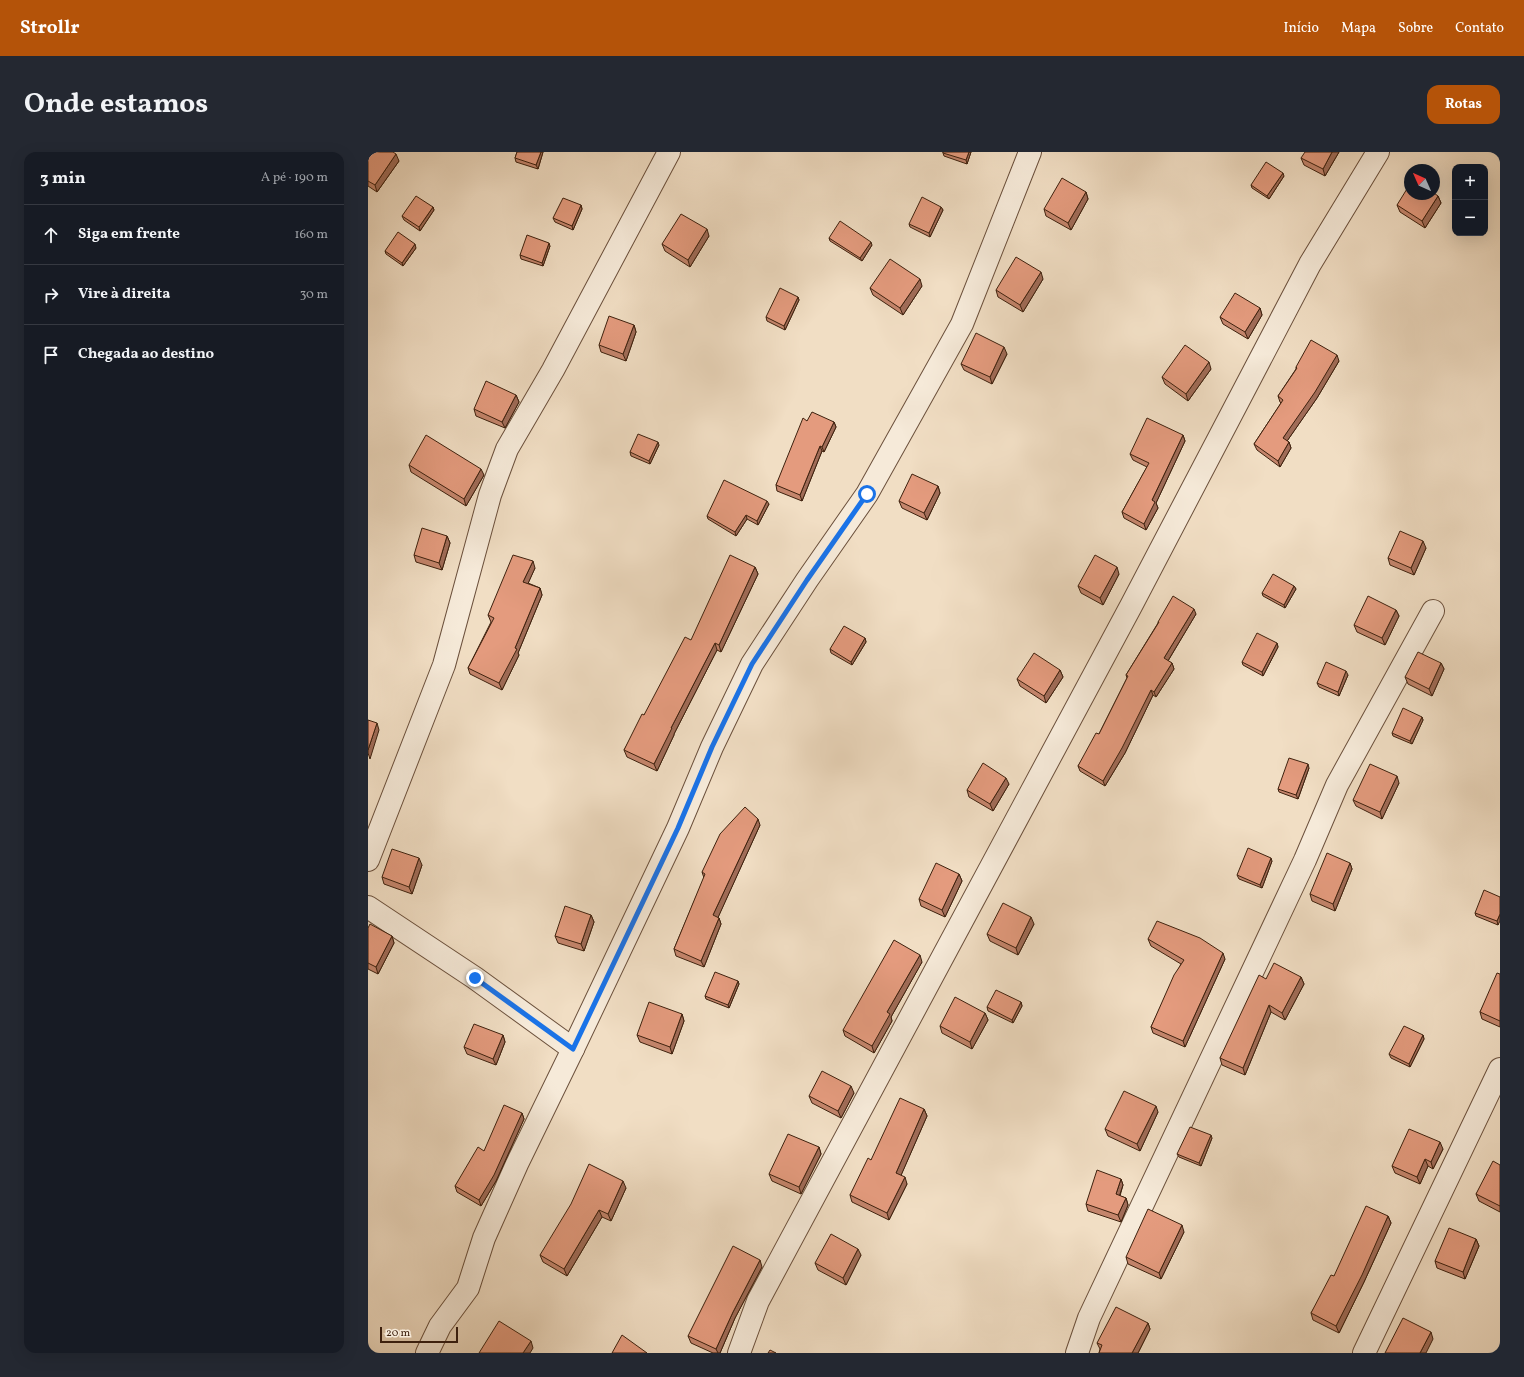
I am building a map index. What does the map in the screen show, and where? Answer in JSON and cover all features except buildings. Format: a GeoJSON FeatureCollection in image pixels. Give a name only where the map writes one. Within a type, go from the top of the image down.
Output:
{"type":"FeatureCollection","features":[{"type":"Feature","properties":{"kind":"street"},"geometry":{"type":"LineString","coordinates":[[368,860],[444,665],[490,495],[507,449],[553,370],[669,152]]}},
{"type":"Feature","properties":{"kind":"street"},"geometry":{"type":"LineString","coordinates":[[427,1353],[440,1326],[468,1288],[487,1231],[517,1164],[678,828],[712,747],[752,664],[807,580],[867,494],[962,324],[1030,152]]}},
{"type":"Feature","properties":{"kind":"street"},"geometry":{"type":"LineString","coordinates":[[739,1353],[758,1301],[1131,606],[1310,264],[1378,152]]}},
{"type":"Feature","properties":{"kind":"street"},"geometry":{"type":"LineString","coordinates":[[1076,1353],[1089,1318],[1305,860],[1337,786],[1433,611]]}},
{"type":"Feature","properties":{"kind":"street"},"geometry":{"type":"LineString","coordinates":[[368,907],[475,978],[573,1049]]}},
{"type":"Feature","properties":{"kind":"street"},"geometry":{"type":"LineString","coordinates":[[1364,1353],[1500,1069]]}},
{"type":"Feature","properties":{"kind":"route"},"geometry":{"type":"LineString","coordinates":[[475,978],[573,1049],[678,828],[712,747],[752,664],[807,580],[867,494]]}}]}
